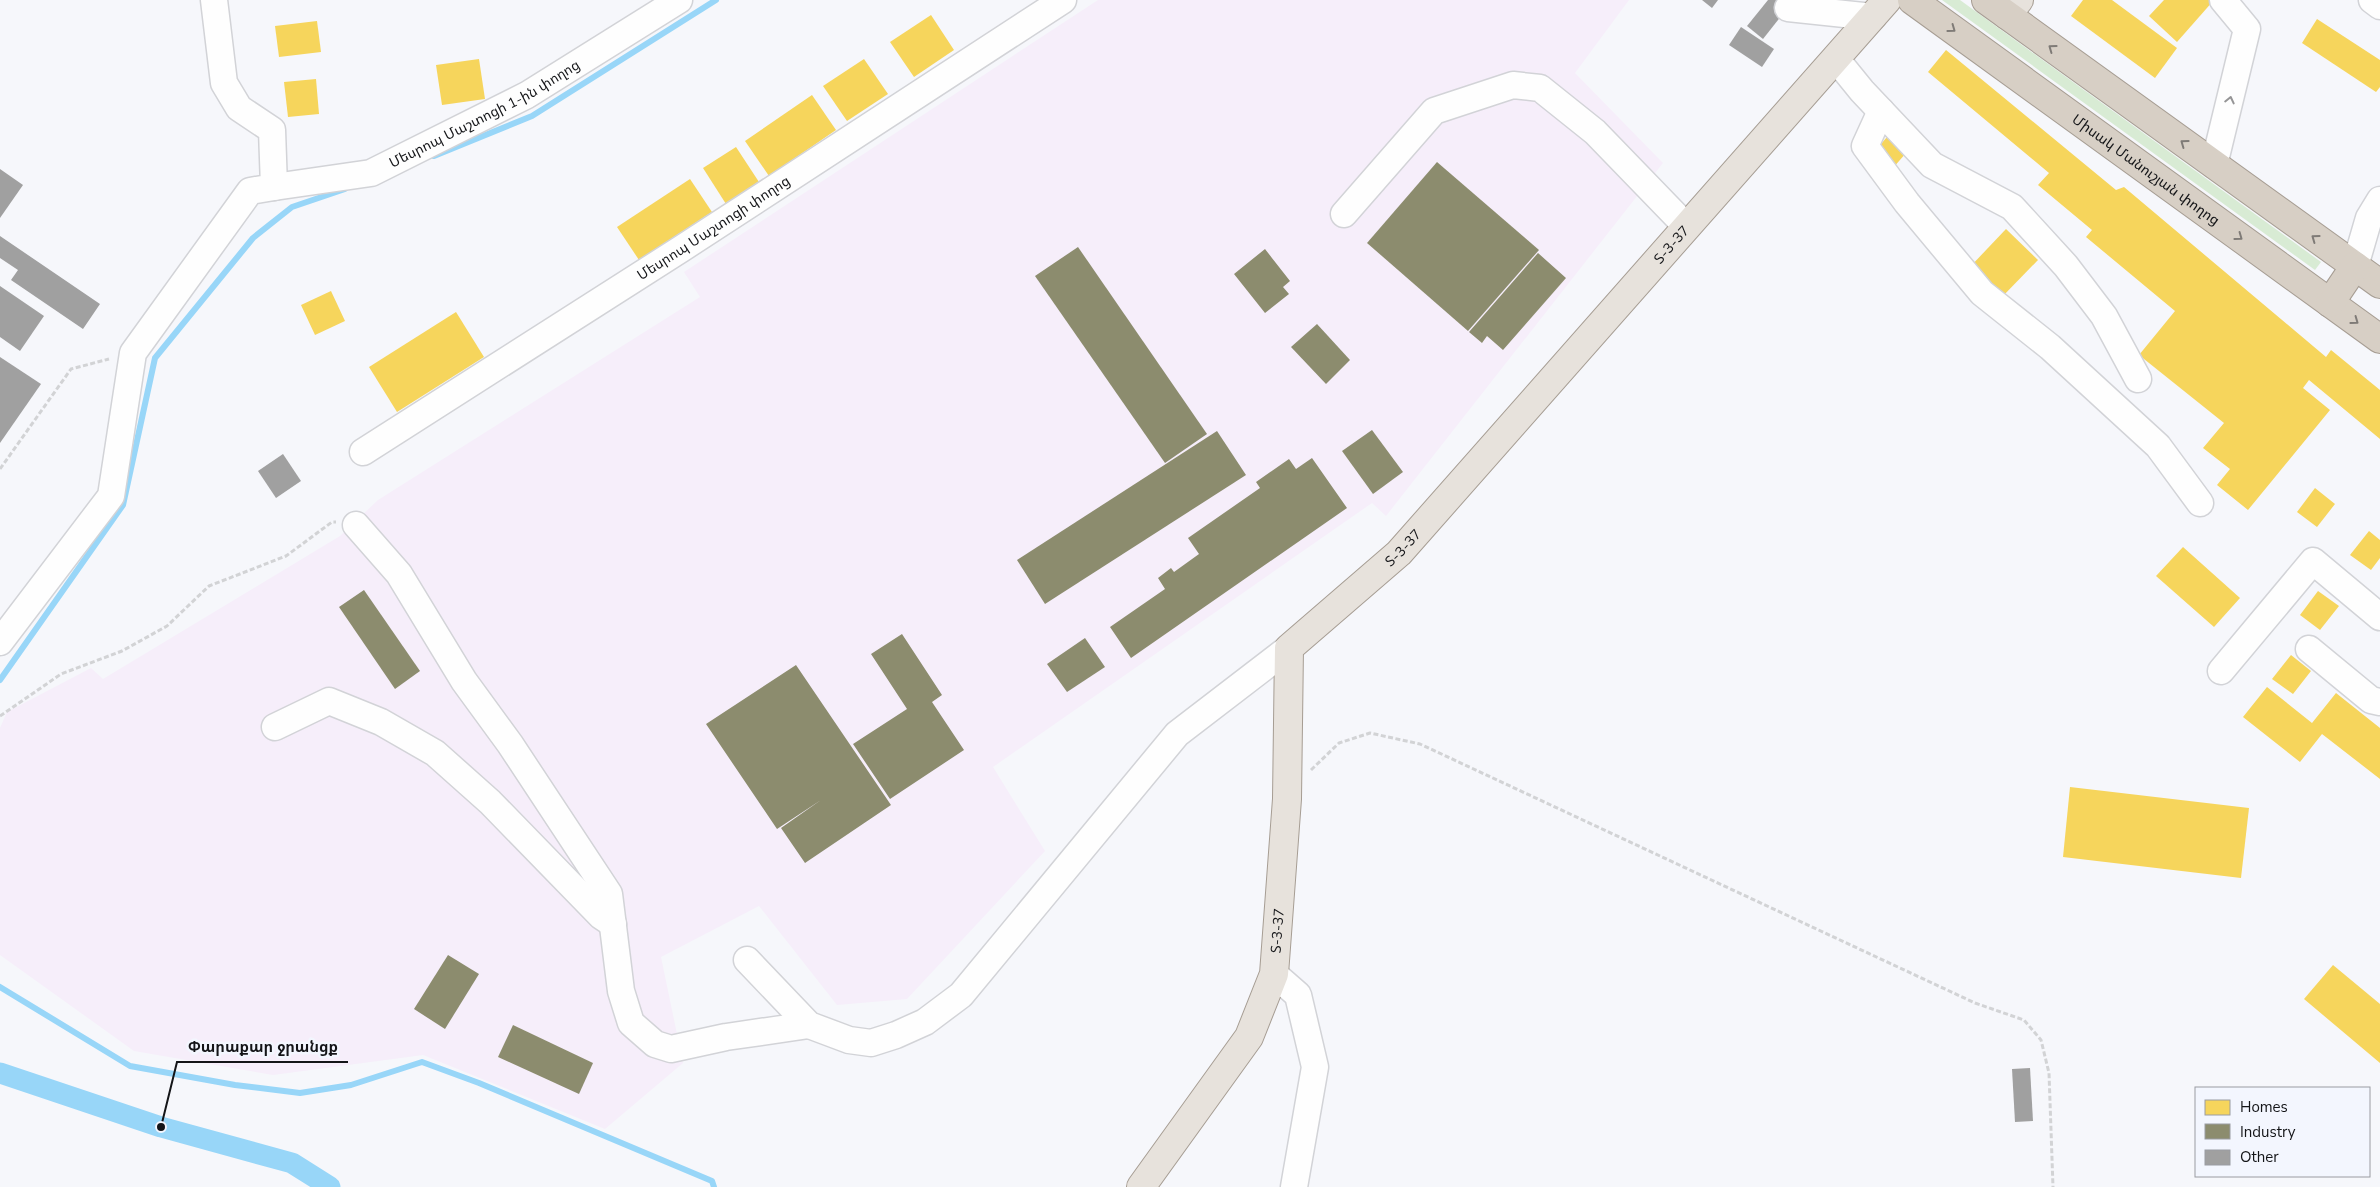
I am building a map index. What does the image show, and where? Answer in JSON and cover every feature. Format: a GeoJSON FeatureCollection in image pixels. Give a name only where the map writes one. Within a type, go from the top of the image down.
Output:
{"type":"FeatureCollection","features":[{"type":"Feature","properties":{"kind":"highway","name":"Միսակ Մանուշյան փողոց"},"geometry":{"type":"LineString","coordinates":[[1912,0],[2380,339]]}},
{"type":"Feature","properties":{"kind":"highway"},"geometry":{"type":"LineString","coordinates":[[2004,5],[2214,165],[2380,284]]}},
{"type":"Feature","properties":{"kind":"highway"},"geometry":{"type":"LineString","coordinates":[[2330,303],[2355,266]]}},
{"type":"Feature","properties":{"kind":"main road","name":"Տ-3-37"},"geometry":{"type":"LineString","coordinates":[[1141,1187],[1249,1037],[1274,974],[1287,799],[1289,648],[1399,552],[1880,8]]}},
{"type":"Feature","properties":{"kind":"street"},"geometry":{"type":"LineString","coordinates":[[214,0],[224,83],[239,108],[272,130],[274,186]]}},
{"type":"Feature","properties":{"kind":"street","name":"Մեսրոպ Մաշտոցի 1-ին փողոց"},"geometry":{"type":"LineString","coordinates":[[133,353],[250,191],[371,173],[527,94],[680,0]]}},
{"type":"Feature","properties":{"kind":"street","name":"Մեսրոպ Մաշտոցի փողոց"},"geometry":{"type":"LineString","coordinates":[[363,452],[681,249],[1063,0]]}},
{"type":"Feature","properties":{"kind":"street"},"geometry":{"type":"LineString","coordinates":[[2214,165],[2247,28],[2223,0]]}},
{"type":"Feature","properties":{"kind":"street"},"geometry":{"type":"LineString","coordinates":[[2372,0],[2380,6]]}},
{"type":"Feature","properties":{"kind":"street"},"geometry":{"type":"LineString","coordinates":[[1788,8],[1880,8]]}},
{"type":"Feature","properties":{"kind":"street"},"geometry":{"type":"LineString","coordinates":[[1836,59],[1881,111],[1932,165],[2012,208],[2066,266],[2104,316],[2138,379]]}},
{"type":"Feature","properties":{"kind":"street"},"geometry":{"type":"LineString","coordinates":[[1344,214],[1434,111],[1513,85],[1540,88],[1595,132],[1687,227]]}},
{"type":"Feature","properties":{"kind":"street"},"geometry":{"type":"LineString","coordinates":[[1881,111],[1866,146],[1907,203],[1982,293],[2050,347],[2158,446],[2200,503]]}},
{"type":"Feature","properties":{"kind":"street"},"geometry":{"type":"LineString","coordinates":[[2355,266],[2369,218],[2380,200]]}},
{"type":"Feature","properties":{"kind":"street"},"geometry":{"type":"LineString","coordinates":[[0,642],[110,496],[133,353]]}},
{"type":"Feature","properties":{"kind":"street"},"geometry":{"type":"LineString","coordinates":[[356,525],[399,574],[464,681],[510,744],[609,894],[621,991],[630,1023],[655,1044],[671,1049],[726,1037],[809,1025]]}},
{"type":"Feature","properties":{"kind":"street"},"geometry":{"type":"LineString","coordinates":[[2221,671],[2313,561],[2380,617]]}},
{"type":"Feature","properties":{"kind":"street"},"geometry":{"type":"LineString","coordinates":[[747,960],[809,1025],[849,1040],[871,1043],[896,1035],[925,1022],[961,995],[1177,734],[1289,648]]}},
{"type":"Feature","properties":{"kind":"street"},"geometry":{"type":"LineString","coordinates":[[2309,649],[2371,700],[2380,702]]}},
{"type":"Feature","properties":{"kind":"street"},"geometry":{"type":"LineString","coordinates":[[275,727],[329,701],[381,722],[435,753],[490,802],[601,916],[613,924]]}},
{"type":"Feature","properties":{"kind":"street"},"geometry":{"type":"LineString","coordinates":[[1274,974],[1298,995],[1315,1067],[1294,1187]]}},
{"type":"Feature","properties":{"kind":"path"},"geometry":{"type":"LineString","coordinates":[[0,469],[70,369],[133,353]]}},
{"type":"Feature","properties":{"kind":"path"},"geometry":{"type":"LineString","coordinates":[[0,716],[61,674],[122,651],[167,626],[209,586],[286,556],[332,522],[356,525]]}},
{"type":"Feature","properties":{"kind":"path"},"geometry":{"type":"LineString","coordinates":[[1287,799],[1307,774],[1339,743],[1370,733],[1420,744],[1975,1003],[2024,1020],[2041,1040],[2049,1073],[2053,1187]]}},
{"type":"Feature","properties":{"kind":"shaded area"},"geometry":{"type":"Polygon","coordinates":[[[1098,0],[1629,0],[1575,73],[1663,163],[1386,516],[1372,503],[993,767],[1045,851],[907,999],[837,1005],[759,906],[661,957],[683,1063],[605,1129],[423,1055],[273,1075],[134,1051],[0,955],[0,728],[7,712],[91,668],[103,679],[340,536],[378,500],[700,297],[684,272],[1098,0]]]}},
{"type":"Feature","properties":{"kind":"green space"},"geometry":{"type":"Polygon","coordinates":[[[1942,0],[1960,0],[2321,262],[2315,270],[1942,0]]]}},
{"type":"Feature","properties":{"kind":"building: Homes"},"geometry":{"type":"Polygon","coordinates":[[[2083,0],[2112,0],[2177,48],[2155,78],[2071,16],[2083,0]]]}},
{"type":"Feature","properties":{"kind":"building: Homes"},"geometry":{"type":"Polygon","coordinates":[[[2164,0],[2214,0],[2177,42],[2149,16],[2164,0]]]}},
{"type":"Feature","properties":{"kind":"building: Homes"},"geometry":{"type":"Polygon","coordinates":[[[931,15],[954,50],[914,77],[890,42],[931,15]]]}},
{"type":"Feature","properties":{"kind":"building: Homes"},"geometry":{"type":"Polygon","coordinates":[[[2317,19],[2380,60],[2380,87],[2376,92],[2302,43],[2317,19]]]}},
{"type":"Feature","properties":{"kind":"building: Homes"},"geometry":{"type":"Polygon","coordinates":[[[317,21],[321,52],[279,57],[275,26],[317,21]]]}},
{"type":"Feature","properties":{"kind":"building: Homes"},"geometry":{"type":"Polygon","coordinates":[[[1946,50],[2116,190],[2124,187],[2326,357],[2331,350],[2380,390],[2380,439],[2309,380],[2303,388],[2330,410],[2248,510],[2217,485],[2230,469],[2203,448],[2224,423],[2139,355],[2175,311],[2086,237],[2092,230],[2038,185],[2049,173],[1928,72],[1946,50]]]}},
{"type":"Feature","properties":{"kind":"building: Homes"},"geometry":{"type":"Polygon","coordinates":[[[479,59],[485,99],[442,105],[436,65],[479,59]]]}},
{"type":"Feature","properties":{"kind":"building: Homes"},"geometry":{"type":"Polygon","coordinates":[[[864,59],[888,94],[847,121],[823,86],[864,59]]]}},
{"type":"Feature","properties":{"kind":"building: Homes"},"geometry":{"type":"Polygon","coordinates":[[[316,79],[319,114],[288,117],[284,82],[316,79]]]}},
{"type":"Feature","properties":{"kind":"building: Homes"},"geometry":{"type":"Polygon","coordinates":[[[812,95],[836,130],[769,176],[745,141],[812,95]]]}},
{"type":"Feature","properties":{"kind":"building: Homes"},"geometry":{"type":"Polygon","coordinates":[[[1887,137],[1906,153],[1893,168],[1874,152],[1887,137]]]}},
{"type":"Feature","properties":{"kind":"building: Homes"},"geometry":{"type":"Polygon","coordinates":[[[736,147],[759,182],[726,204],[703,168],[736,147]]]}},
{"type":"Feature","properties":{"kind":"building: Homes"},"geometry":{"type":"Polygon","coordinates":[[[690,179],[712,212],[639,260],[617,227],[690,179]]]}},
{"type":"Feature","properties":{"kind":"building: Homes"},"geometry":{"type":"Polygon","coordinates":[[[2006,229],[2038,260],[2001,298],[1969,268],[2006,229]]]}},
{"type":"Feature","properties":{"kind":"building: Homes"},"geometry":{"type":"Polygon","coordinates":[[[331,291],[345,321],[315,335],[301,305],[331,291]]]}},
{"type":"Feature","properties":{"kind":"building: Homes"},"geometry":{"type":"Polygon","coordinates":[[[456,312],[484,357],[397,412],[369,367],[456,312]]]}},
{"type":"Feature","properties":{"kind":"building: Homes"},"geometry":{"type":"Polygon","coordinates":[[[2315,488],[2335,504],[2317,527],[2297,512],[2315,488]]]}},
{"type":"Feature","properties":{"kind":"building: Homes"},"geometry":{"type":"Polygon","coordinates":[[[2369,531],[2380,540],[2380,558],[2371,570],[2350,555],[2369,531]]]}},
{"type":"Feature","properties":{"kind":"building: Homes"},"geometry":{"type":"Polygon","coordinates":[[[2183,547],[2240,598],[2214,627],[2156,576],[2183,547]]]}},
{"type":"Feature","properties":{"kind":"building: Homes"},"geometry":{"type":"Polygon","coordinates":[[[2318,591],[2339,606],[2320,630],[2300,615],[2318,591]]]}},
{"type":"Feature","properties":{"kind":"building: Homes"},"geometry":{"type":"Polygon","coordinates":[[[2291,655],[2311,671],[2293,694],[2272,679],[2291,655]]]}},
{"type":"Feature","properties":{"kind":"building: Homes"},"geometry":{"type":"Polygon","coordinates":[[[2267,687],[2312,723],[2336,693],[2380,728],[2380,779],[2322,734],[2300,762],[2243,717],[2267,687]]]}},
{"type":"Feature","properties":{"kind":"building: Homes"},"geometry":{"type":"Polygon","coordinates":[[[2070,787],[2249,808],[2241,878],[2063,857],[2070,787]]]}},
{"type":"Feature","properties":{"kind":"building: Homes"},"geometry":{"type":"Polygon","coordinates":[[[2333,965],[2380,1004],[2380,1063],[2304,999],[2333,965]]]}},
{"type":"Feature","properties":{"kind":"building: Industry"},"geometry":{"type":"Polygon","coordinates":[[[1437,162],[1539,250],[1468,331],[1367,243],[1437,162]]]}},
{"type":"Feature","properties":{"kind":"building: Industry"},"geometry":{"type":"Polygon","coordinates":[[[1078,247],[1207,434],[1165,463],[1035,276],[1078,247]]]}},
{"type":"Feature","properties":{"kind":"building: Industry"},"geometry":{"type":"Polygon","coordinates":[[[1265,249],[1290,281],[1283,287],[1289,294],[1265,313],[1234,274],[1265,249]]]}},
{"type":"Feature","properties":{"kind":"building: Industry"},"geometry":{"type":"Polygon","coordinates":[[[1538,253],[1566,278],[1503,350],[1487,336],[1482,343],[1469,332],[1538,253]]]}},
{"type":"Feature","properties":{"kind":"building: Industry"},"geometry":{"type":"Polygon","coordinates":[[[1317,324],[1350,360],[1326,384],[1291,347],[1317,324]]]}},
{"type":"Feature","properties":{"kind":"building: Industry"},"geometry":{"type":"Polygon","coordinates":[[[1372,430],[1403,472],[1373,494],[1342,451],[1372,430]]]}},
{"type":"Feature","properties":{"kind":"building: Industry"},"geometry":{"type":"Polygon","coordinates":[[[1217,431],[1246,475],[1045,604],[1017,560],[1217,431]]]}},
{"type":"Feature","properties":{"kind":"building: Industry"},"geometry":{"type":"Polygon","coordinates":[[[1312,458],[1347,508],[1131,658],[1110,627],[1165,589],[1158,578],[1171,568],[1174,572],[1199,554],[1188,538],[1260,488],[1256,482],[1289,459],[1296,469],[1312,458]]]}},
{"type":"Feature","properties":{"kind":"building: Industry"},"geometry":{"type":"Polygon","coordinates":[[[364,590],[420,671],[395,689],[339,607],[364,590]]]}},
{"type":"Feature","properties":{"kind":"building: Industry"},"geometry":{"type":"Polygon","coordinates":[[[902,634],[942,695],[932,702],[964,750],[890,799],[853,744],[907,709],[871,654],[902,634]]]}},
{"type":"Feature","properties":{"kind":"building: Industry"},"geometry":{"type":"Polygon","coordinates":[[[1085,638],[1105,667],[1067,692],[1047,664],[1085,638]]]}},
{"type":"Feature","properties":{"kind":"building: Industry"},"geometry":{"type":"Polygon","coordinates":[[[796,665],[891,805],[805,863],[781,828],[821,800],[777,829],[706,724],[796,665]]]}},
{"type":"Feature","properties":{"kind":"building: Industry"},"geometry":{"type":"Polygon","coordinates":[[[448,955],[479,974],[445,1029],[414,1009],[448,955]]]}},
{"type":"Feature","properties":{"kind":"building: Industry"},"geometry":{"type":"Polygon","coordinates":[[[513,1025],[593,1063],[579,1094],[498,1057],[513,1025]]]}},
{"type":"Feature","properties":{"kind":"building: Other"},"geometry":{"type":"Polygon","coordinates":[[[1702,0],[1718,0],[1712,8],[1702,0]]]}},
{"type":"Feature","properties":{"kind":"building: Other"},"geometry":{"type":"Polygon","coordinates":[[[1768,0],[1794,0],[1763,39],[1747,26],[1768,0]]]}},
{"type":"Feature","properties":{"kind":"building: Other"},"geometry":{"type":"Polygon","coordinates":[[[1741,27],[1774,49],[1762,67],[1729,45],[1741,27]]]}},
{"type":"Feature","properties":{"kind":"building: Other"},"geometry":{"type":"Polygon","coordinates":[[[0,169],[23,185],[0,218],[0,169]]]}},
{"type":"Feature","properties":{"kind":"building: Other"},"geometry":{"type":"Polygon","coordinates":[[[0,236],[100,304],[83,329],[11,280],[18,270],[0,258],[0,236]]]}},
{"type":"Feature","properties":{"kind":"building: Other"},"geometry":{"type":"Polygon","coordinates":[[[0,286],[44,316],[20,351],[0,337],[0,286]]]}},
{"type":"Feature","properties":{"kind":"building: Other"},"geometry":{"type":"Polygon","coordinates":[[[0,357],[41,384],[0,443],[0,357]]]}},
{"type":"Feature","properties":{"kind":"building: Other"},"geometry":{"type":"Polygon","coordinates":[[[283,454],[301,481],[276,498],[258,471],[283,454]]]}},
{"type":"Feature","properties":{"kind":"building: Other"},"geometry":{"type":"Polygon","coordinates":[[[2030,1068],[2033,1121],[2015,1122],[2012,1069],[2030,1068]]]}},
{"type":"Feature","properties":{"kind":"waterway"},"geometry":{"type":"LineString","coordinates":[[434,156],[532,116],[716,0]]}},
{"type":"Feature","properties":{"kind":"waterway"},"geometry":{"type":"LineString","coordinates":[[0,680],[123,505],[155,358],[253,238],[292,207],[345,189]]}},
{"type":"Feature","properties":{"kind":"waterway"},"geometry":{"type":"LineString","coordinates":[[0,987],[130,1066],[235,1085],[300,1093],[351,1085],[422,1062],[479,1083],[712,1181],[714,1187]]}},
{"type":"Feature","properties":{"kind":"waterway"},"geometry":{"type":"LineString","coordinates":[[0,1073],[161,1127],[292,1163],[330,1187]]}},
{"type":"Feature","properties":{"kind":"place","name":"Փարաքար ջրանցք"},"geometry":{"type":"Point","coordinates":[161,1127]}}]}
